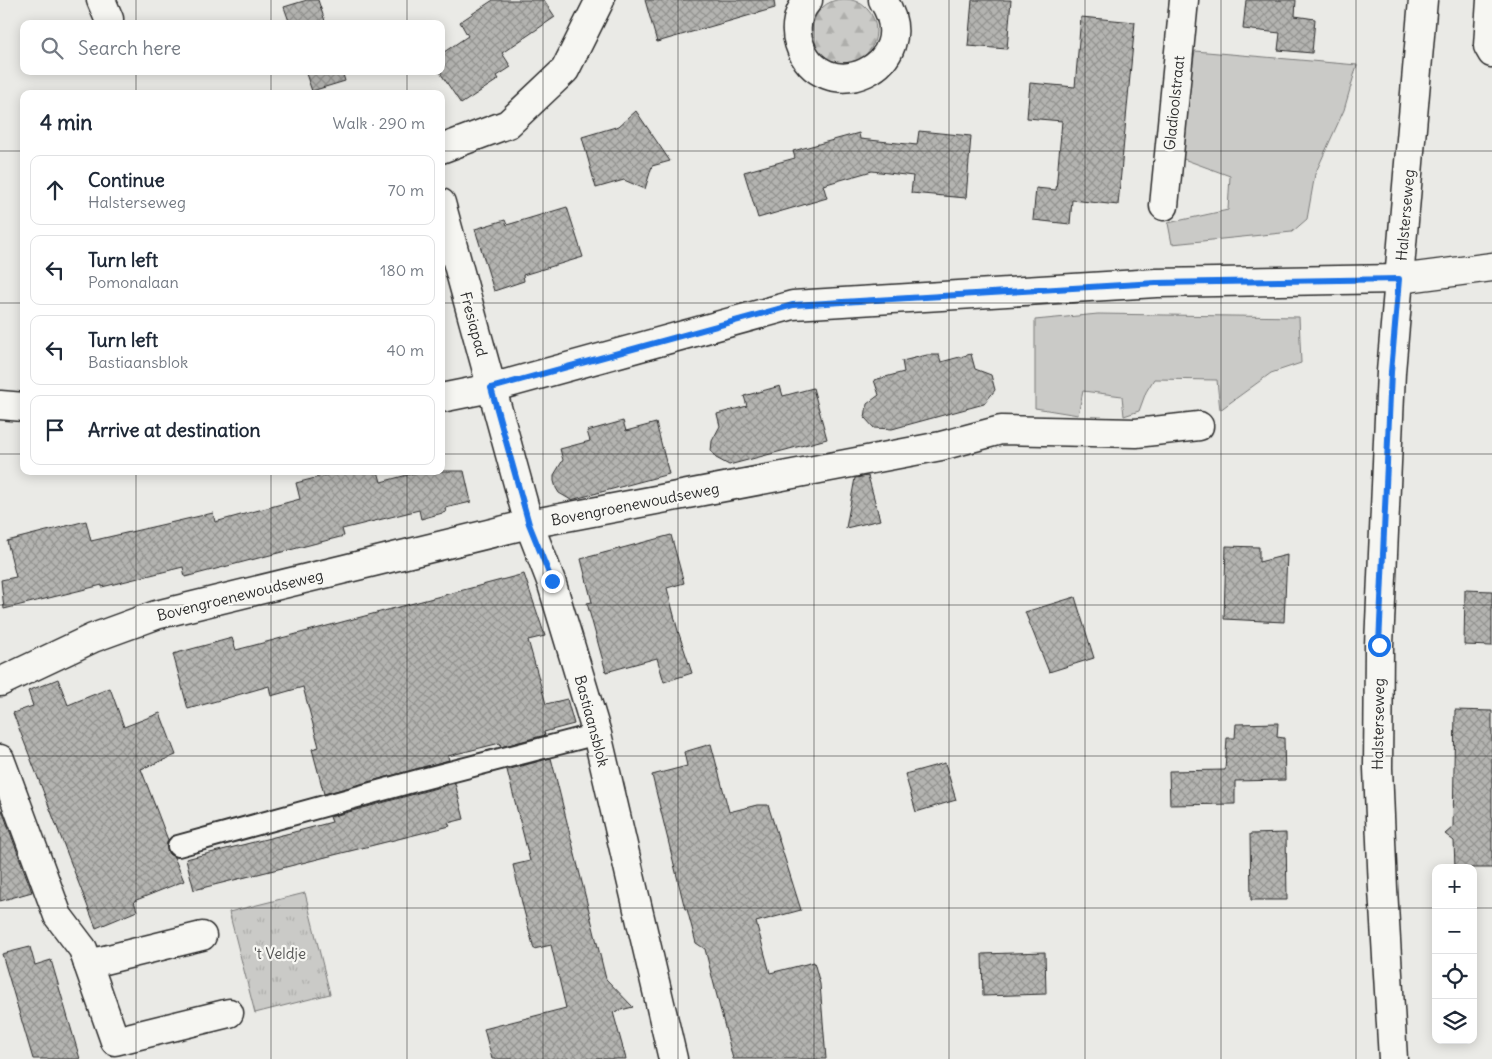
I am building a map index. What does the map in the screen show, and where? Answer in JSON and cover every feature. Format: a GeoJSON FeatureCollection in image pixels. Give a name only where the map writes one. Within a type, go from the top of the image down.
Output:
{"type":"FeatureCollection","features":[{"type":"Feature","properties":{"kind":"street"},"geometry":{"type":"LineString","coordinates":[[445,148],[508,124],[565,70],[600,0]]}},
{"type":"Feature","properties":{"kind":"street"},"geometry":{"type":"LineString","coordinates":[[808,0],[802,6],[797,21],[797,37],[802,52],[811,64],[824,73],[838,77],[854,77],[869,72],[882,62],[890,47],[894,32],[891,15],[883,0]]}},
{"type":"Feature","properties":{"kind":"street","name":"Gladioolstraat"},"geometry":{"type":"LineString","coordinates":[[1164,206],[1184,0]]}},
{"type":"Feature","properties":{"kind":"street","name":"Halsterseweg"},"geometry":{"type":"LineString","coordinates":[[1393,1059],[1382,889],[1378,768],[1379,645],[1391,372],[1424,0]]}},
{"type":"Feature","properties":{"kind":"street"},"geometry":{"type":"LineString","coordinates":[[1491,0],[1488,46],[1492,53]]}},
{"type":"Feature","properties":{"kind":"street","name":"Fresiapad"},"geometry":{"type":"LineString","coordinates":[[445,218],[491,388]]}},
{"type":"Feature","properties":{"kind":"street"},"geometry":{"type":"LineString","coordinates":[[445,397],[491,388],[793,305],[1156,283],[1399,279],[1492,267]]}},
{"type":"Feature","properties":{"kind":"street","name":"Bastiaansblok"},"geometry":{"type":"LineString","coordinates":[[491,388],[529,524],[552,581],[598,734],[673,1059]]}},
{"type":"Feature","properties":{"kind":"street"},"geometry":{"type":"LineString","coordinates":[[0,406],[20,407]]}},
{"type":"Feature","properties":{"kind":"street","name":"Bovengroenewoudseweg"},"geometry":{"type":"LineString","coordinates":[[0,682],[93,638],[156,615],[529,524],[942,446],[1001,430],[1136,433],[1199,426]]}},
{"type":"Feature","properties":{"kind":"street"},"geometry":{"type":"LineString","coordinates":[[2,773],[58,916],[83,948],[115,1042],[229,1014]]}},
{"type":"Feature","properties":{"kind":"street"},"geometry":{"type":"LineString","coordinates":[[88,964],[202,936]]}},
{"type":"Feature","properties":{"kind":"lane"},"geometry":{"type":"LineString","coordinates":[[178,846],[419,780],[598,734]]}},
{"type":"Feature","properties":{"kind":"green space"},"geometry":{"type":"Polygon","coordinates":[[[844,-1],[862,5],[870,13],[876,31],[870,49],[862,57],[844,63],[826,57],[818,49],[812,31],[818,13],[826,5],[844,-1]]]}},
{"type":"Feature","properties":{"kind":"green space"},"geometry":{"type":"Polygon","coordinates":[[[1195,51],[1357,65],[1344,110],[1315,174],[1307,219],[1292,232],[1172,244],[1168,223],[1228,210],[1230,176],[1178,157],[1195,51]]]}},
{"type":"Feature","properties":{"kind":"green space"},"geometry":{"type":"Polygon","coordinates":[[[1098,314],[1299,317],[1301,363],[1271,373],[1220,410],[1217,380],[1154,379],[1146,392],[1139,411],[1124,416],[1122,396],[1083,391],[1078,415],[1035,408],[1035,320],[1098,314]]]}},
{"type":"Feature","properties":{"kind":"green space","name":"'t Veldje"},"geometry":{"type":"Polygon","coordinates":[[[305,893],[330,994],[255,1013],[229,912],[305,893]]]}},
{"type":"Feature","properties":{"kind":"building"},"geometry":{"type":"Polygon","coordinates":[[[307,0],[318,0],[325,20],[289,20],[284,7],[307,0]]]}},
{"type":"Feature","properties":{"kind":"building"},"geometry":{"type":"Polygon","coordinates":[[[493,0],[544,0],[555,17],[502,53],[511,67],[497,76],[499,79],[461,104],[442,75],[445,75],[445,51],[468,36],[460,22],[493,0]]]}},
{"type":"Feature","properties":{"kind":"building"},"geometry":{"type":"Polygon","coordinates":[[[645,0],[774,0],[775,8],[657,42],[645,0]]]}},
{"type":"Feature","properties":{"kind":"building"},"geometry":{"type":"Polygon","coordinates":[[[972,0],[1011,0],[1007,49],[968,46],[972,0]]]}},
{"type":"Feature","properties":{"kind":"building"},"geometry":{"type":"Polygon","coordinates":[[[1246,0],[1296,0],[1295,16],[1315,19],[1312,53],[1278,50],[1280,33],[1243,29],[1246,0]]]}},
{"type":"Feature","properties":{"kind":"building"},"geometry":{"type":"Polygon","coordinates":[[[1081,17],[1135,22],[1118,205],[1072,200],[1070,224],[1033,220],[1036,188],[1056,190],[1062,121],[1027,118],[1030,83],[1075,87],[1081,17]]]}},
{"type":"Feature","properties":{"kind":"building"},"geometry":{"type":"Polygon","coordinates":[[[306,75],[343,75],[345,81],[312,90],[306,75]]]}},
{"type":"Feature","properties":{"kind":"building"},"geometry":{"type":"Polygon","coordinates":[[[636,111],[670,161],[652,166],[645,189],[624,180],[596,188],[582,137],[619,126],[636,111]]]}},
{"type":"Feature","properties":{"kind":"building"},"geometry":{"type":"Polygon","coordinates":[[[919,131],[971,136],[966,198],[911,193],[913,176],[872,171],[823,185],[827,198],[758,218],[744,172],[795,158],[793,151],[859,133],[860,139],[917,145],[919,131]]]}},
{"type":"Feature","properties":{"kind":"building"},"geometry":{"type":"Polygon","coordinates":[[[567,207],[583,257],[523,275],[524,281],[494,291],[475,229],[505,220],[507,225],[567,207]]]}},
{"type":"Feature","properties":{"kind":"building"},"geometry":{"type":"Polygon","coordinates":[[[971,354],[975,369],[991,375],[995,390],[984,404],[892,429],[874,428],[865,418],[867,404],[879,395],[874,380],[904,372],[902,361],[927,355],[939,355],[941,362],[971,354]]]}},
{"type":"Feature","properties":{"kind":"building"},"geometry":{"type":"Polygon","coordinates":[[[780,386],[783,396],[813,388],[827,439],[729,465],[716,458],[711,451],[712,441],[720,426],[717,414],[747,406],[744,396],[780,386]]]}},
{"type":"Feature","properties":{"kind":"building"},"geometry":{"type":"Polygon","coordinates":[[[623,421],[626,431],[656,423],[669,474],[571,500],[559,493],[554,481],[554,475],[563,460],[560,449],[590,441],[587,431],[623,421]]]}},
{"type":"Feature","properties":{"kind":"building"},"geometry":{"type":"Polygon","coordinates":[[[445,471],[464,471],[471,502],[445,508],[446,512],[421,519],[419,510],[342,529],[344,536],[185,577],[183,567],[4,609],[1,580],[16,577],[7,541],[86,521],[91,541],[213,513],[215,522],[300,499],[296,483],[327,475],[379,475],[381,482],[407,475],[445,475],[445,471]]]}},
{"type":"Feature","properties":{"kind":"building"},"geometry":{"type":"Polygon","coordinates":[[[868,476],[880,520],[846,528],[855,478],[868,476]]]}},
{"type":"Feature","properties":{"kind":"building"},"geometry":{"type":"Polygon","coordinates":[[[671,535],[684,583],[667,588],[678,631],[692,673],[664,682],[657,658],[606,672],[587,603],[592,602],[581,559],[671,535]]]}},
{"type":"Feature","properties":{"kind":"building"},"geometry":{"type":"Polygon","coordinates":[[[1226,546],[1259,547],[1259,562],[1287,555],[1284,622],[1224,619],[1226,546]]]}},
{"type":"Feature","properties":{"kind":"building"},"geometry":{"type":"Polygon","coordinates":[[[524,574],[545,636],[528,640],[546,704],[567,699],[574,724],[544,732],[545,735],[501,747],[500,743],[448,756],[449,760],[324,794],[312,749],[319,747],[303,687],[271,696],[269,686],[188,709],[173,654],[232,638],[236,650],[524,574]]]}},
{"type":"Feature","properties":{"kind":"building"},"geometry":{"type":"Polygon","coordinates":[[[1465,590],[1492,591],[1492,646],[1464,645],[1465,590]]]}},
{"type":"Feature","properties":{"kind":"building"},"geometry":{"type":"Polygon","coordinates":[[[1075,597],[1094,658],[1049,672],[1025,612],[1075,597]]]}},
{"type":"Feature","properties":{"kind":"building"},"geometry":{"type":"Polygon","coordinates":[[[58,679],[68,705],[110,688],[124,727],[160,713],[176,755],[141,769],[168,840],[167,850],[174,857],[184,881],[134,901],[137,911],[96,928],[13,713],[33,706],[28,691],[58,679]]]}},
{"type":"Feature","properties":{"kind":"building"},"geometry":{"type":"Polygon","coordinates":[[[1455,710],[1492,711],[1492,868],[1477,868],[1477,864],[1455,864],[1454,841],[1445,834],[1453,827],[1455,710]]]}},
{"type":"Feature","properties":{"kind":"building"},"geometry":{"type":"Polygon","coordinates":[[[1278,723],[1277,737],[1284,738],[1285,780],[1235,781],[1235,804],[1170,805],[1169,771],[1225,770],[1227,738],[1235,738],[1236,724],[1278,723]]]}},
{"type":"Feature","properties":{"kind":"building"},"geometry":{"type":"Polygon","coordinates":[[[711,744],[729,812],[757,805],[768,805],[801,910],[756,922],[770,973],[814,962],[820,984],[826,1059],[733,1059],[705,949],[696,943],[687,909],[685,909],[652,775],[687,766],[684,752],[711,744]]]}},
{"type":"Feature","properties":{"kind":"building"},"geometry":{"type":"Polygon","coordinates":[[[551,758],[606,979],[633,1007],[613,1012],[626,1059],[492,1059],[484,1029],[566,1008],[551,945],[534,949],[523,907],[513,865],[530,861],[507,770],[551,758]]]}},
{"type":"Feature","properties":{"kind":"building"},"geometry":{"type":"Polygon","coordinates":[[[945,763],[956,800],[916,812],[905,774],[945,763]]]}},
{"type":"Feature","properties":{"kind":"building"},"geometry":{"type":"Polygon","coordinates":[[[455,783],[464,819],[448,823],[450,826],[194,890],[186,859],[332,822],[330,817],[455,783]]]}},
{"type":"Feature","properties":{"kind":"building"},"geometry":{"type":"Polygon","coordinates":[[[0,810],[2,810],[32,892],[0,901],[0,810]]]}},
{"type":"Feature","properties":{"kind":"building"},"geometry":{"type":"Polygon","coordinates":[[[1286,833],[1287,900],[1251,900],[1250,834],[1286,833]]]}},
{"type":"Feature","properties":{"kind":"building"},"geometry":{"type":"Polygon","coordinates":[[[30,947],[35,965],[51,960],[80,1059],[33,1059],[2,954],[30,947]]]}},
{"type":"Feature","properties":{"kind":"building"},"geometry":{"type":"Polygon","coordinates":[[[1045,952],[1046,994],[983,996],[982,954],[1045,952]]]}},
{"type":"Feature","properties":{"kind":"route"},"geometry":{"type":"LineString","coordinates":[[552,581],[529,524],[491,388],[793,305],[1156,283],[1399,279],[1391,372],[1379,645]]}}]}
